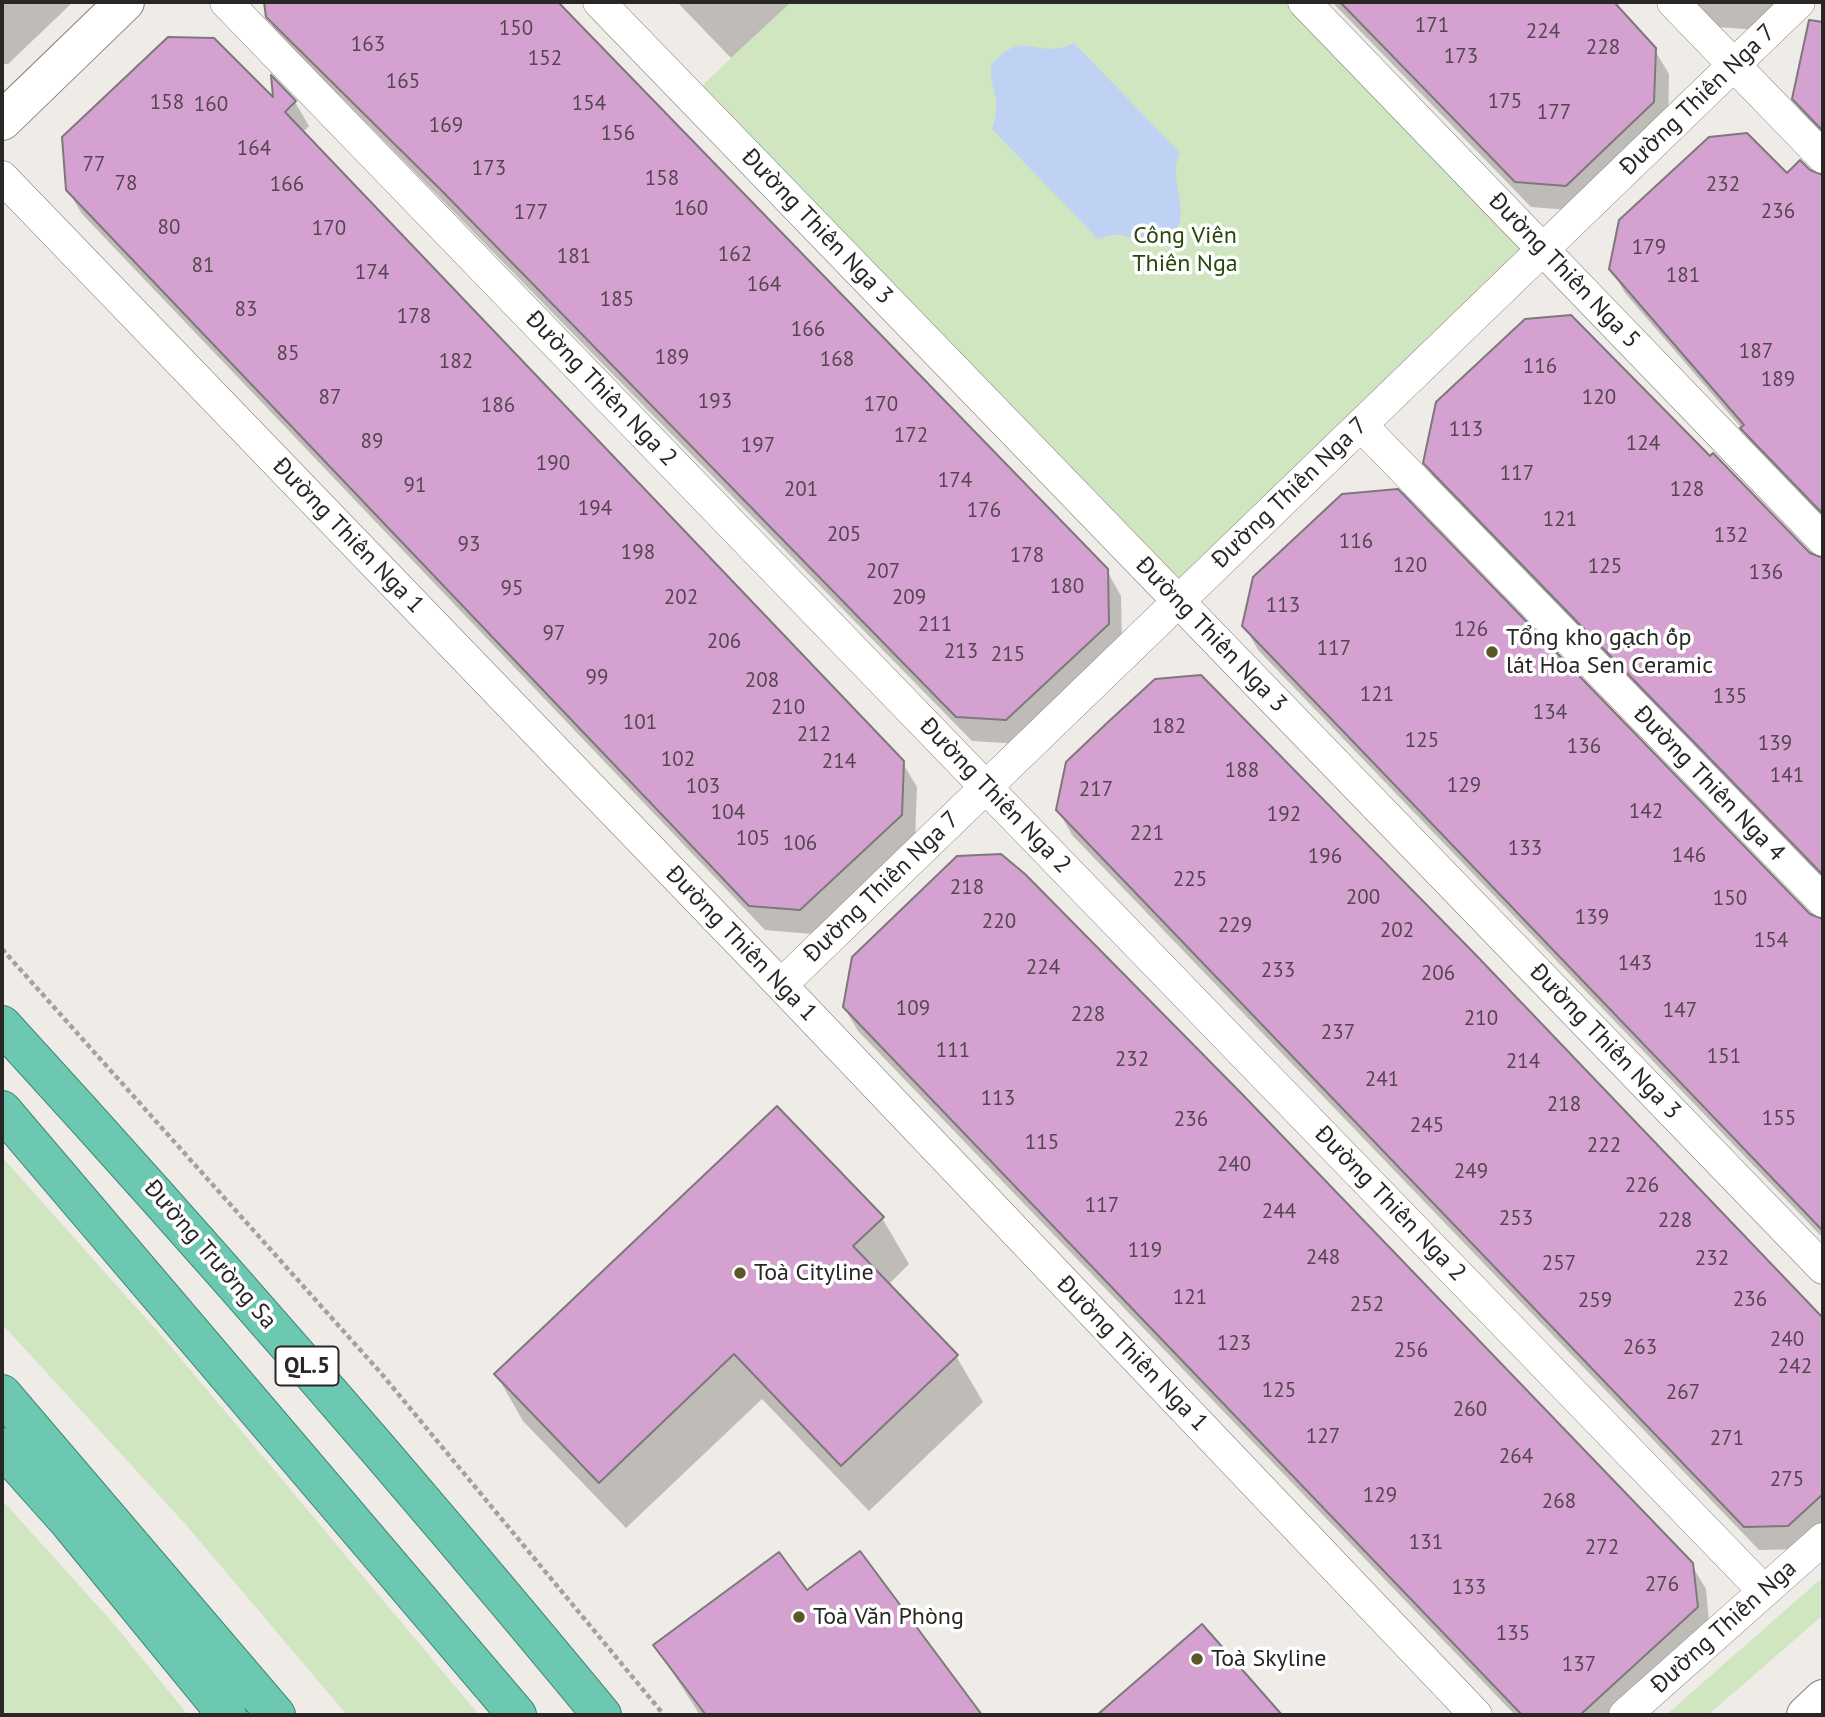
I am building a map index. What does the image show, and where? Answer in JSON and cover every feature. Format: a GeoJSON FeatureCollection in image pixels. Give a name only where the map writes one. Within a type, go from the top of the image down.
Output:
{"type":"FeatureCollection","features":[{"type":"Feature","properties":{"kind":"highway","name":"Đường Trường Sa"},"geometry":{"type":"LineString","coordinates":[[2,1025],[195,1236],[467,1551],[602,1715]]}},
{"type":"Feature","properties":{"kind":"highway","name":"QL.5"},"geometry":{"type":"LineString","coordinates":[[2,1110],[517,1715]]}},
{"type":"Feature","properties":{"kind":"highway"},"geometry":{"type":"LineString","coordinates":[[2,1394],[275,1715]]}},
{"type":"Feature","properties":{"kind":"highway"},"geometry":{"type":"LineString","coordinates":[[2,1447],[69,1522],[227,1715]]}},
{"type":"Feature","properties":{"kind":"street"},"geometry":{"type":"LineString","coordinates":[[2,121],[125,2]]}},
{"type":"Feature","properties":{"kind":"street","name":"Đường Thiên Nga 2"},"geometry":{"type":"LineString","coordinates":[[226,2],[1764,1591]]}},
{"type":"Feature","properties":{"kind":"street","name":"Đường Thiên Nga 3"},"geometry":{"type":"LineString","coordinates":[[600,2],[1823,1268]]}},
{"type":"Feature","properties":{"kind":"street","name":"Đường Thiên Nga 5"},"geometry":{"type":"LineString","coordinates":[[1304,2],[1823,540]]}},
{"type":"Feature","properties":{"kind":"street"},"geometry":{"type":"LineString","coordinates":[[1673,2],[1823,157]]}},
{"type":"Feature","properties":{"kind":"street","name":"Đường Thiên Nga 7"},"geometry":{"type":"LineString","coordinates":[[780,985],[1799,2]]}},
{"type":"Feature","properties":{"kind":"street","name":"Đường Thiên Nga 1"},"geometry":{"type":"LineString","coordinates":[[2,177],[780,985],[1476,1715]]}},
{"type":"Feature","properties":{"kind":"street","name":"Đường Thiên Nga 4"},"geometry":{"type":"LineString","coordinates":[[1361,425],[1823,901]]}},
{"type":"Feature","properties":{"kind":"street","name":"Đường Thiên Nga"},"geometry":{"type":"LineString","coordinates":[[1625,1715],[1823,1539]]}},
{"type":"Feature","properties":{"kind":"street"},"geometry":{"type":"LineString","coordinates":[[1806,1715],[1823,1699]]}},
{"type":"Feature","properties":{"kind":"path"},"geometry":{"type":"LineString","coordinates":[[2,949],[380,1372],[664,1715]]}},
{"type":"Feature","properties":{"kind":"green space","name":"Công Viên Thiên Nga"},"geometry":{"type":"Polygon","coordinates":[[[791,2],[1304,2],[1543,249],[1179,601],[691,96],[791,2]]]}},
{"type":"Feature","properties":{"kind":"green space"},"geometry":{"type":"Polygon","coordinates":[[[2,1157],[167,1342],[479,1715],[347,1715],[187,1526],[2,1324],[2,1157]]]}},
{"type":"Feature","properties":{"kind":"green space"},"geometry":{"type":"Polygon","coordinates":[[[2,1500],[113,1623],[188,1715],[2,1715],[2,1500]]]}},
{"type":"Feature","properties":{"kind":"green space"},"geometry":{"type":"Polygon","coordinates":[[[1823,1577],[1823,1615],[1708,1715],[1666,1715],[1823,1577]]]}},
{"type":"Feature","properties":{"kind":"water"},"geometry":{"type":"Polygon","coordinates":[[[1074,43],[1180,153],[1176,171],[1181,216],[1174,233],[1164,238],[1142,241],[1115,235],[1098,239],[992,129],[996,104],[991,65],[1013,47],[1022,45],[1049,49],[1074,43]]]}},
{"type":"Feature","properties":{"kind":"building"},"geometry":{"type":"Polygon","coordinates":[[[264,2],[558,2],[1108,569],[1109,624],[1006,720],[956,717],[440,189],[266,17],[264,2]]]}},
{"type":"Feature","properties":{"kind":"building"},"geometry":{"type":"Polygon","coordinates":[[[1340,2],[1614,2],[1656,48],[1654,102],[1566,186],[1515,182],[1340,2]]]}},
{"type":"Feature","properties":{"kind":"building"},"geometry":{"type":"Polygon","coordinates":[[[1809,20],[1823,22],[1823,131],[1792,99],[1809,20]]]}},
{"type":"Feature","properties":{"kind":"building"},"geometry":{"type":"Polygon","coordinates":[[[168,37],[214,38],[273,97],[271,75],[296,101],[285,112],[904,761],[902,815],[800,910],[749,906],[66,190],[62,137],[168,37]]]}},
{"type":"Feature","properties":{"kind":"building"},"geometry":{"type":"Polygon","coordinates":[[[1747,133],[1787,173],[1800,160],[1810,170],[1823,175],[1823,514],[1740,428],[1744,425],[1609,269],[1619,220],[1709,137],[1747,133]]]}},
{"type":"Feature","properties":{"kind":"building"},"geometry":{"type":"Polygon","coordinates":[[[1571,315],[1710,456],[1713,453],[1810,553],[1823,558],[1823,875],[1423,463],[1436,402],[1525,319],[1571,315]]]}},
{"type":"Feature","properties":{"kind":"building"},"geometry":{"type":"Polygon","coordinates":[[[1398,489],[1810,914],[1823,919],[1823,1231],[1242,626],[1253,577],[1342,494],[1398,489]]]}},
{"type":"Feature","properties":{"kind":"building"},"geometry":{"type":"Polygon","coordinates":[[[1201,675],[1474,953],[1823,1318],[1823,1494],[1788,1526],[1744,1527],[1056,810],[1066,762],[1107,723],[1155,679],[1201,675]]]}},
{"type":"Feature","properties":{"kind":"building"},"geometry":{"type":"Polygon","coordinates":[[[1001,854],[1025,874],[1242,1094],[1693,1563],[1698,1607],[1580,1715],[1522,1715],[843,1007],[852,957],[957,856],[1001,854]]]}},
{"type":"Feature","properties":{"kind":"building","name":"Toà Cityline"},"geometry":{"type":"Polygon","coordinates":[[[777,1106],[884,1217],[853,1246],[958,1355],[841,1466],[734,1354],[599,1483],[494,1374],[777,1106]]]}},
{"type":"Feature","properties":{"kind":"building","name":"Toà Văn Phòng"},"geometry":{"type":"Polygon","coordinates":[[[860,1551],[982,1715],[706,1715],[653,1645],[779,1552],[807,1590],[860,1551]]]}},
{"type":"Feature","properties":{"kind":"building","name":"Toà Skyline"},"geometry":{"type":"Polygon","coordinates":[[[1202,1624],[1282,1715],[1097,1715],[1202,1624]]]}},
{"type":"Feature","properties":{"kind":"place","name":"Tổng kho gạch ốp lát Hoa Sen Ceramic"},"geometry":{"type":"Point","coordinates":[1492,652]}},
{"type":"Feature","properties":{"kind":"place","name":"Toà Cityline"},"geometry":{"type":"Point","coordinates":[740,1273]}},
{"type":"Feature","properties":{"kind":"place","name":"Toà Văn Phòng"},"geometry":{"type":"Point","coordinates":[799,1617]}},
{"type":"Feature","properties":{"kind":"place","name":"Toà Skyline"},"geometry":{"type":"Point","coordinates":[1197,1659]}}]}
